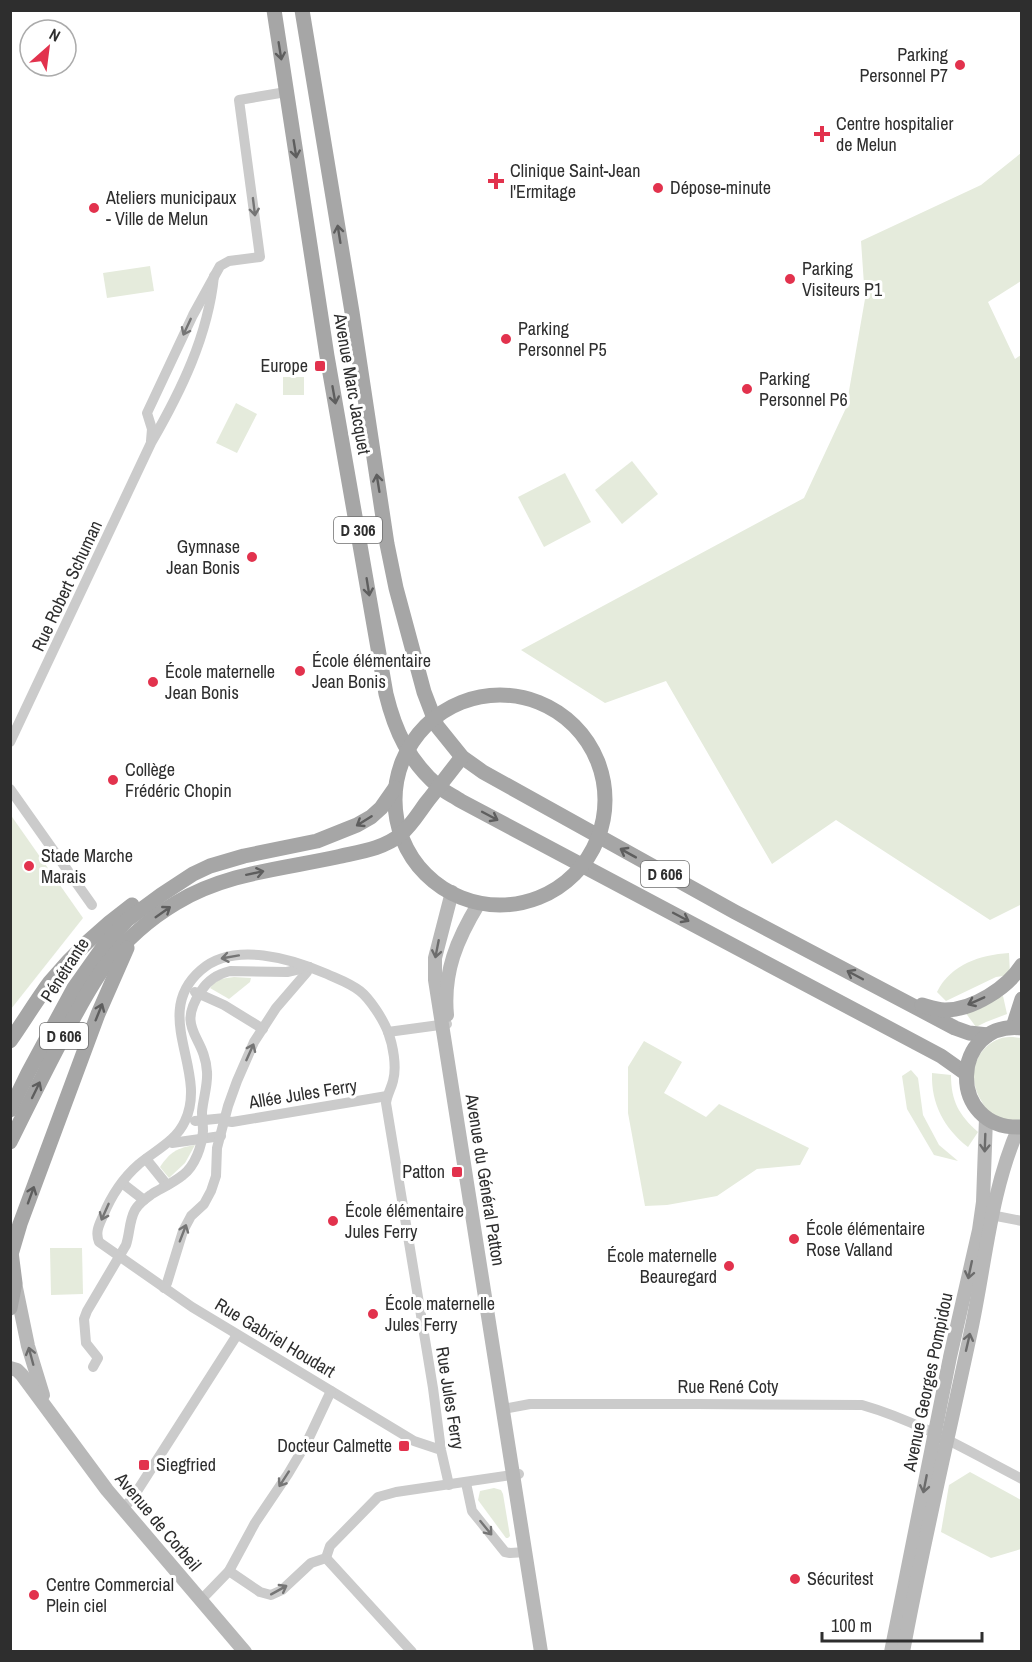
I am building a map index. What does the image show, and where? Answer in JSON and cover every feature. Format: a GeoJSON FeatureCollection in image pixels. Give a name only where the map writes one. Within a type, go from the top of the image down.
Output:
{"type":"FeatureCollection","features":[{"type":"Feature","properties":{"kind":"main road","name":"Avenue Marc Jacquet"},"geometry":{"type":"LineString","coordinates":[[274,10],[327,356],[386,694],[396,725],[412,759]]}},
{"type":"Feature","properties":{"kind":"main road","name":"Avenue Marc Jacquet"},"geometry":{"type":"LineString","coordinates":[[302,10],[352,312],[387,544],[396,588],[424,692],[438,726]]}},
{"type":"Feature","properties":{"kind":"main road"},"geometry":{"type":"LineString","coordinates":[[488,695],[514,696],[540,703],[563,716],[573,724],[589,745],[596,756],[602,775],[605,795],[603,821],[591,852],[580,868],[566,881],[549,892],[525,902],[479,903],[437,884],[418,865],[404,843],[400,831],[395,792],[405,754],[429,722],[450,707],[462,702],[488,695]]}},
{"type":"Feature","properties":{"kind":"main road","name":"D 606"},"geometry":{"type":"LineString","coordinates":[[173,887],[193,874],[226,860],[317,841],[357,825],[371,816],[385,802],[412,759],[438,726],[462,756],[483,772],[588,831],[955,1028],[969,1033],[988,1035]]}},
{"type":"Feature","properties":{"kind":"main road","name":"D 606"},"geometry":{"type":"LineString","coordinates":[[130,939],[175,903],[219,882],[342,856],[390,842],[411,824],[462,756]]}},
{"type":"Feature","properties":{"kind":"main road","name":"D 606"},"geometry":{"type":"LineString","coordinates":[[412,759],[439,787],[461,801],[940,1056],[965,1073]]}},
{"type":"Feature","properties":{"kind":"main road"},"geometry":{"type":"LineString","coordinates":[[10,1041],[50,983],[76,953],[132,904],[173,887]]}},
{"type":"Feature","properties":{"kind":"main road","name":"Pénétrante"},"geometry":{"type":"LineString","coordinates":[[10,1110],[74,988],[103,947],[127,920],[173,887]]}},
{"type":"Feature","properties":{"kind":"main road","name":"Avenue du Général Patton"},"geometry":{"type":"LineString","coordinates":[[452,892],[435,958],[435,980],[444,1024],[544,1652]]}},
{"type":"Feature","properties":{"kind":"main road","name":"Avenue du Général Patton"},"geometry":{"type":"LineString","coordinates":[[444,1024],[448,972],[455,948],[479,903]]}},
{"type":"Feature","properties":{"kind":"main road"},"geometry":{"type":"LineString","coordinates":[[10,1308],[15,1283],[11,1247],[98,1014],[130,939]]}},
{"type":"Feature","properties":{"kind":"main road","name":"Pénétrante"},"geometry":{"type":"LineString","coordinates":[[10,1142],[54,1053],[91,987],[104,967],[130,939]]}},
{"type":"Feature","properties":{"kind":"main road"},"geometry":{"type":"LineString","coordinates":[[907,1003],[946,1010],[963,1007],[1001,988],[1022,965]]}},
{"type":"Feature","properties":{"kind":"main road"},"geometry":{"type":"LineString","coordinates":[[1020,1127],[1002,1126],[986,1118],[975,1107],[968,1093],[965,1073],[968,1060],[977,1045],[988,1035],[1001,1029],[1017,1028],[1022,999]]}},
{"type":"Feature","properties":{"kind":"main road","name":"Avenue Georges Pompidou"},"geometry":{"type":"LineString","coordinates":[[891,1652],[941,1438],[972,1325],[987,1214],[983,1202],[986,1118]]}},
{"type":"Feature","properties":{"kind":"main road","name":"Avenue Georges Pompidou"},"geometry":{"type":"LineString","coordinates":[[903,1652],[954,1366],[950,1357],[987,1214],[1020,1127]]}},
{"type":"Feature","properties":{"kind":"main road","name":"Avenue de Corbeil"},"geometry":{"type":"LineString","coordinates":[[15,1283],[28,1346],[49,1412]]}},
{"type":"Feature","properties":{"kind":"main road","name":"Avenue de Corbeil"},"geometry":{"type":"LineString","coordinates":[[10,1368],[22,1375],[87,1465],[245,1652]]}},
{"type":"Feature","properties":{"kind":"main road","name":"Avenue du Général Patton"},"geometry":{"type":"LineString","coordinates":[[516,1474],[526,1552],[544,1652]]}},
{"type":"Feature","properties":{"kind":"street"},"geometry":{"type":"LineString","coordinates":[[151,444],[152,429],[147,413],[214,276],[220,266],[229,261],[260,257],[239,100],[286,92]]}},
{"type":"Feature","properties":{"kind":"street","name":"Rue Robert Schuman"},"geometry":{"type":"LineString","coordinates":[[10,742],[193,360],[212,301],[214,276]]}},
{"type":"Feature","properties":{"kind":"street"},"geometry":{"type":"LineString","coordinates":[[10,789],[92,905]]}},
{"type":"Feature","properties":{"kind":"street"},"geometry":{"type":"LineString","coordinates":[[144,1200],[122,1183],[146,1159],[170,1141],[186,1118],[192,1096],[178,1021],[180,1003],[186,989],[208,965],[223,958],[273,957],[309,967],[347,983],[361,992],[382,1018],[388,1032],[444,1024]]}},
{"type":"Feature","properties":{"kind":"street"},"geometry":{"type":"LineString","coordinates":[[164,1288],[183,1231],[191,1216],[204,1204],[211,1191],[216,1176],[216,1154],[224,1123],[237,1081],[254,1042],[276,1008],[309,967]]}},
{"type":"Feature","properties":{"kind":"street"},"geometry":{"type":"LineString","coordinates":[[93,1367],[98,1358],[86,1342],[84,1319],[128,1239],[135,1210],[144,1200],[186,1172],[197,1154],[207,1071],[204,1054],[191,1027],[192,1006],[210,980],[222,973],[230,971],[287,972],[309,967]]}},
{"type":"Feature","properties":{"kind":"street"},"geometry":{"type":"LineString","coordinates":[[186,989],[224,1005],[263,1029]]}},
{"type":"Feature","properties":{"kind":"street","name":"Rue Jules Ferry"},"geometry":{"type":"LineString","coordinates":[[388,1032],[394,1070],[386,1103],[433,1388],[441,1450],[449,1485]]}},
{"type":"Feature","properties":{"kind":"street","name":"Allée Jules Ferry"},"geometry":{"type":"LineString","coordinates":[[224,1123],[387,1096]]}},
{"type":"Feature","properties":{"kind":"street"},"geometry":{"type":"LineString","coordinates":[[170,1141],[172,1143],[202,1126],[221,1111],[224,1123]]}},
{"type":"Feature","properties":{"kind":"street"},"geometry":{"type":"LineString","coordinates":[[186,1118],[202,1126]]}},
{"type":"Feature","properties":{"kind":"street"},"geometry":{"type":"LineString","coordinates":[[178,1132],[183,1134],[202,1126],[224,1123]]}},
{"type":"Feature","properties":{"kind":"street"},"geometry":{"type":"LineString","coordinates":[[146,1159],[167,1185]]}},
{"type":"Feature","properties":{"kind":"street","name":"Rue Gabriel Houdart"},"geometry":{"type":"LineString","coordinates":[[122,1183],[107,1207],[99,1227],[96,1235],[99,1242],[164,1288],[237,1335],[414,1441],[441,1450]]}},
{"type":"Feature","properties":{"kind":"street"},"geometry":{"type":"LineString","coordinates":[[987,1214],[1022,1221]]}},
{"type":"Feature","properties":{"kind":"street"},"geometry":{"type":"LineString","coordinates":[[123,1508],[132,1499],[237,1335]]}},
{"type":"Feature","properties":{"kind":"street"},"geometry":{"type":"LineString","coordinates":[[201,1600],[229,1571],[255,1523],[307,1442],[331,1391]]}},
{"type":"Feature","properties":{"kind":"street","name":"Rue René Coty"},"geometry":{"type":"LineString","coordinates":[[506,1408],[530,1404],[862,1405],[880,1410],[941,1438],[1022,1479]]}},
{"type":"Feature","properties":{"kind":"street"},"geometry":{"type":"LineString","coordinates":[[326,1558],[330,1546],[378,1497],[396,1492],[516,1474]]}},
{"type":"Feature","properties":{"kind":"street"},"geometry":{"type":"LineString","coordinates":[[466,1483],[472,1511],[506,1551],[526,1552]]}},
{"type":"Feature","properties":{"kind":"street"},"geometry":{"type":"LineString","coordinates":[[229,1571],[261,1592],[271,1595],[282,1590],[311,1563],[326,1558]]}},
{"type":"Feature","properties":{"kind":"street"},"geometry":{"type":"LineString","coordinates":[[326,1558],[412,1652]]}},
{"type":"Feature","properties":{"kind":"green space"},"geometry":{"type":"Polygon","coordinates":[[[1021,153],[1021,281],[988,302],[1015,359],[1021,355],[1022,904],[990,920],[836,820],[772,864],[666,681],[605,703],[521,650],[804,498],[846,408],[865,299],[861,241],[981,185],[1021,153]]]}},
{"type":"Feature","properties":{"kind":"green space"},"geometry":{"type":"Polygon","coordinates":[[[150,266],[154,291],[107,298],[103,273],[150,266]]]}},
{"type":"Feature","properties":{"kind":"green space"},"geometry":{"type":"Polygon","coordinates":[[[283,377],[304,377],[304,395],[283,395],[283,377]]]}},
{"type":"Feature","properties":{"kind":"green space"},"geometry":{"type":"Polygon","coordinates":[[[236,403],[257,414],[237,453],[216,443],[236,403]]]}},
{"type":"Feature","properties":{"kind":"green space"},"geometry":{"type":"Polygon","coordinates":[[[632,461],[658,494],[622,524],[595,490],[632,461]]]}},
{"type":"Feature","properties":{"kind":"green space"},"geometry":{"type":"Polygon","coordinates":[[[565,473],[591,522],[544,547],[518,497],[565,473]]]}},
{"type":"Feature","properties":{"kind":"green space","name":"Stade Marche Marais"},"geometry":{"type":"Polygon","coordinates":[[[10,814],[83,918],[11,1009],[10,1009],[10,814]]]}},
{"type":"Feature","properties":{"kind":"green space"},"geometry":{"type":"Polygon","coordinates":[[[1009,953],[1010,975],[996,977],[946,1001],[937,992],[950,974],[967,963],[987,956],[1009,953]]]}},
{"type":"Feature","properties":{"kind":"green space"},"geometry":{"type":"Polygon","coordinates":[[[234,977],[251,978],[250,982],[229,999],[210,988],[218,981],[234,977]]]}},
{"type":"Feature","properties":{"kind":"green space"},"geometry":{"type":"Polygon","coordinates":[[[1003,996],[1007,1014],[976,1027],[965,1012],[991,1000],[1003,996]]]}},
{"type":"Feature","properties":{"kind":"green space"},"geometry":{"type":"Polygon","coordinates":[[[1021,1038],[1021,1121],[1005,1120],[990,1114],[977,1093],[974,1075],[975,1066],[983,1050],[999,1039],[1021,1038]]]}},
{"type":"Feature","properties":{"kind":"green space"},"geometry":{"type":"Polygon","coordinates":[[[644,1041],[682,1062],[664,1093],[706,1117],[719,1104],[809,1148],[800,1165],[757,1169],[717,1196],[667,1205],[645,1206],[628,1113],[628,1067],[644,1041]]]}},
{"type":"Feature","properties":{"kind":"green space"},"geometry":{"type":"Polygon","coordinates":[[[911,1070],[918,1078],[923,1115],[939,1145],[958,1161],[934,1155],[907,1109],[902,1076],[911,1070]]]}},
{"type":"Feature","properties":{"kind":"green space"},"geometry":{"type":"Polygon","coordinates":[[[932,1073],[951,1075],[957,1107],[978,1132],[968,1147],[952,1132],[941,1114],[934,1095],[932,1073]]]}},
{"type":"Feature","properties":{"kind":"green space"},"geometry":{"type":"Polygon","coordinates":[[[195,1145],[185,1163],[169,1178],[160,1167],[174,1152],[195,1145]]]}},
{"type":"Feature","properties":{"kind":"green space"},"geometry":{"type":"Polygon","coordinates":[[[50,1248],[82,1248],[83,1294],[51,1295],[50,1248]]]}},
{"type":"Feature","properties":{"kind":"green space"},"geometry":{"type":"Polygon","coordinates":[[[970,1472],[1021,1500],[1021,1549],[991,1558],[941,1532],[949,1485],[970,1472]]]}},
{"type":"Feature","properties":{"kind":"green space"},"geometry":{"type":"Polygon","coordinates":[[[494,1488],[501,1490],[503,1494],[510,1536],[508,1538],[478,1500],[480,1491],[494,1488]]]}},
{"type":"Feature","properties":{"kind":"place","name":"Parking Personnel P7"},"geometry":{"type":"Point","coordinates":[960,65]}},
{"type":"Feature","properties":{"kind":"place","name":"Centre hospitalier de Melun"},"geometry":{"type":"Point","coordinates":[822,134]}},
{"type":"Feature","properties":{"kind":"place","name":"Clinique Saint-Jean l'Ermitage"},"geometry":{"type":"Point","coordinates":[496,181]}},
{"type":"Feature","properties":{"kind":"place","name":"Dépose-minute"},"geometry":{"type":"Point","coordinates":[658,188]}},
{"type":"Feature","properties":{"kind":"place","name":"Ateliers municipaux - Ville de Melun"},"geometry":{"type":"Point","coordinates":[94,208]}},
{"type":"Feature","properties":{"kind":"place","name":"Parking Visiteurs P1"},"geometry":{"type":"Point","coordinates":[790,279]}},
{"type":"Feature","properties":{"kind":"place","name":"Parking Personnel P5"},"geometry":{"type":"Point","coordinates":[506,339]}},
{"type":"Feature","properties":{"kind":"place","name":"Europe"},"geometry":{"type":"Point","coordinates":[320,366]}},
{"type":"Feature","properties":{"kind":"place","name":"Parking Personnel P6"},"geometry":{"type":"Point","coordinates":[747,389]}},
{"type":"Feature","properties":{"kind":"place","name":"Gymnase Jean Bonis"},"geometry":{"type":"Point","coordinates":[252,557]}},
{"type":"Feature","properties":{"kind":"place","name":"École élémentaire Jean Bonis"},"geometry":{"type":"Point","coordinates":[300,671]}},
{"type":"Feature","properties":{"kind":"place","name":"École maternelle Jean Bonis"},"geometry":{"type":"Point","coordinates":[153,682]}},
{"type":"Feature","properties":{"kind":"place","name":"Collège Frédéric Chopin"},"geometry":{"type":"Point","coordinates":[113,780]}},
{"type":"Feature","properties":{"kind":"place","name":"Stade Marche Marais"},"geometry":{"type":"Point","coordinates":[29,866]}},
{"type":"Feature","properties":{"kind":"place","name":"Patton"},"geometry":{"type":"Point","coordinates":[457,1172]}},
{"type":"Feature","properties":{"kind":"place","name":"École élémentaire Jules Ferry"},"geometry":{"type":"Point","coordinates":[333,1221]}},
{"type":"Feature","properties":{"kind":"place","name":"École élémentaire Rose Valland"},"geometry":{"type":"Point","coordinates":[794,1239]}},
{"type":"Feature","properties":{"kind":"place","name":"École maternelle Beauregard"},"geometry":{"type":"Point","coordinates":[729,1266]}},
{"type":"Feature","properties":{"kind":"place","name":"École maternelle Jules Ferry"},"geometry":{"type":"Point","coordinates":[373,1314]}},
{"type":"Feature","properties":{"kind":"place","name":"Docteur Calmette"},"geometry":{"type":"Point","coordinates":[404,1446]}},
{"type":"Feature","properties":{"kind":"place","name":"Siegfried"},"geometry":{"type":"Point","coordinates":[144,1465]}},
{"type":"Feature","properties":{"kind":"place","name":"Sécuritest"},"geometry":{"type":"Point","coordinates":[795,1579]}},
{"type":"Feature","properties":{"kind":"place","name":"Centre Commercial Plein ciel"},"geometry":{"type":"Point","coordinates":[34,1595]}}]}
